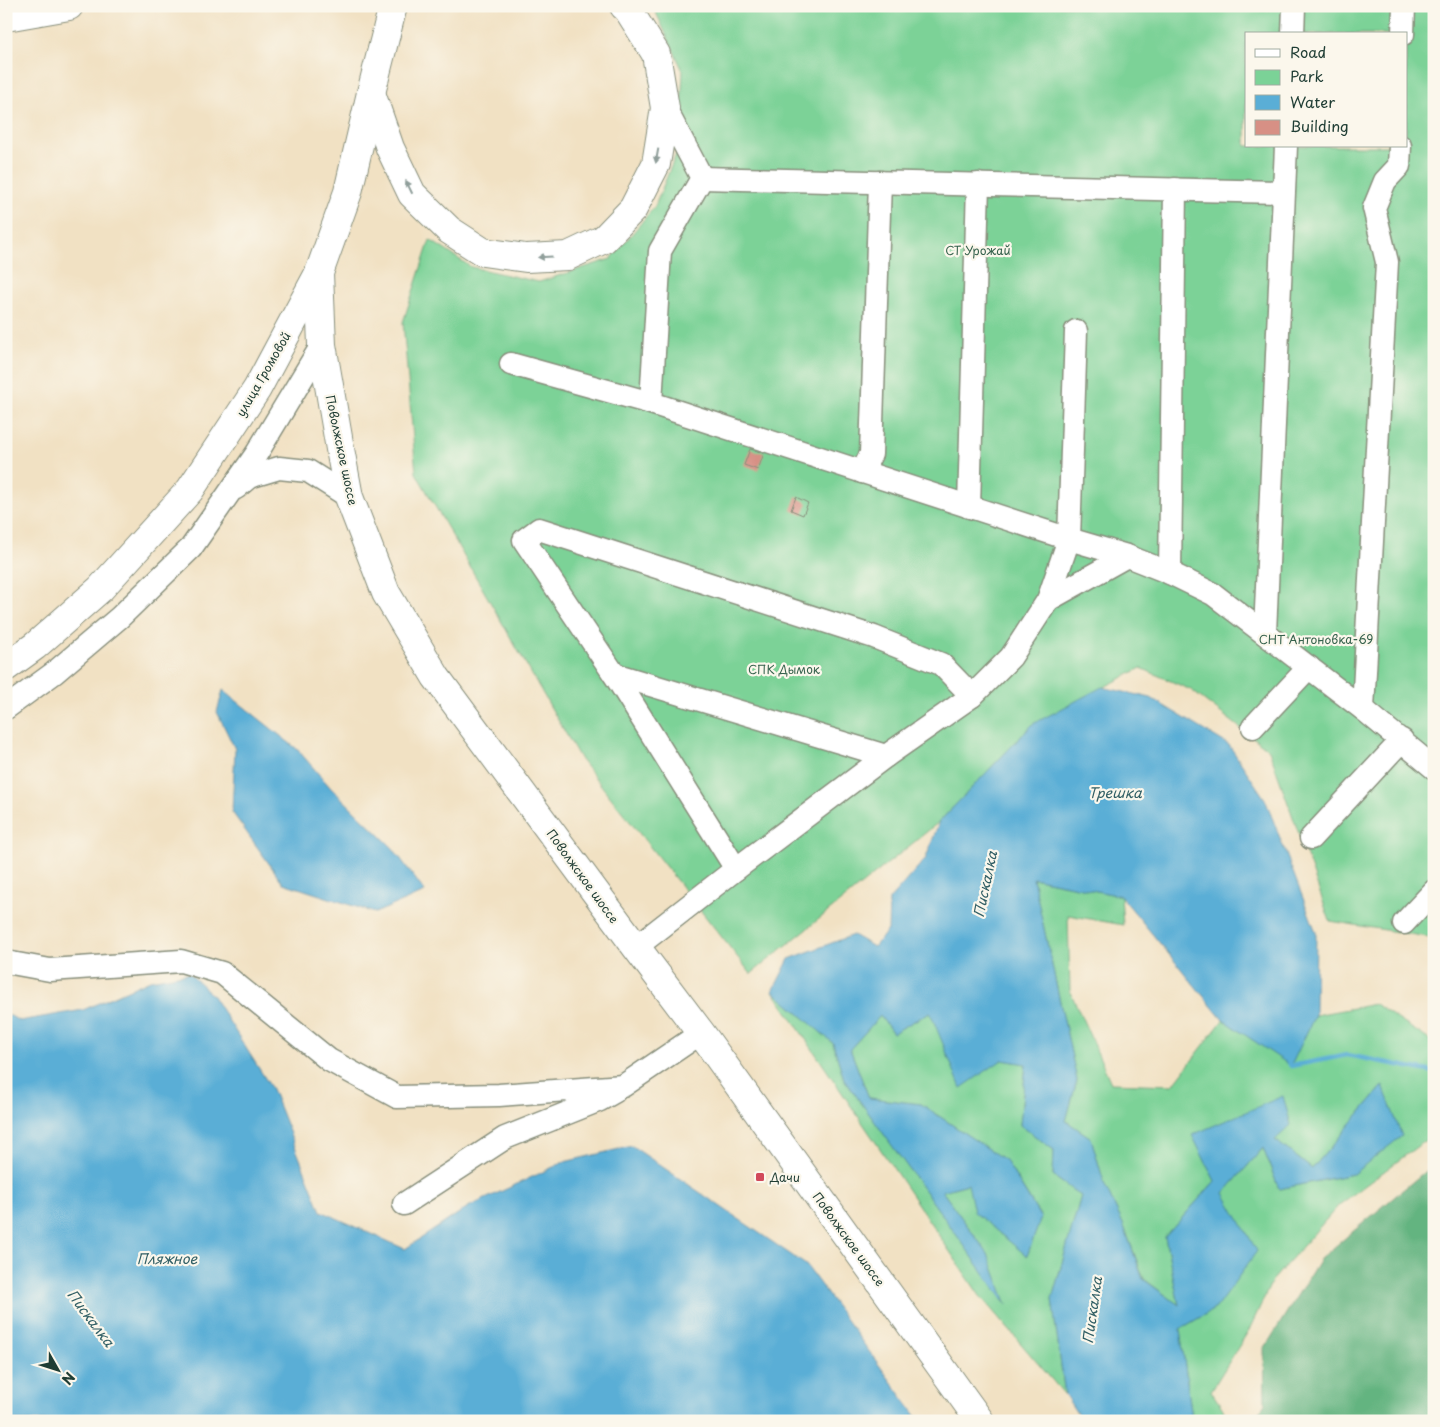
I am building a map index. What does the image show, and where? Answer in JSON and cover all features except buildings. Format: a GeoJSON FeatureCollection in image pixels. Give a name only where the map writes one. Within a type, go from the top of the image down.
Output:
{"type":"FeatureCollection","features":[{"type":"Feature","properties":{"kind":"main road"},"geometry":{"type":"LineString","coordinates":[[6,17],[68,6]]}},
{"type":"Feature","properties":{"kind":"main road","name":"улица Громовой"},"geometry":{"type":"LineString","coordinates":[[6,667],[35,646],[100,589],[190,490],[257,389],[319,273],[348,192],[378,64],[394,6]]}},
{"type":"Feature","properties":{"kind":"main road"},"geometry":{"type":"LineString","coordinates":[[371,93],[390,148],[412,194],[449,230],[483,252],[526,258],[568,256],[604,239],[633,209],[656,164],[665,108],[656,54],[624,6]]}},
{"type":"Feature","properties":{"kind":"main road","name":"Поволжское шоссе"},"geometry":{"type":"LineString","coordinates":[[319,273],[322,345],[349,497],[386,593],[436,677],[701,1033],[980,1421]]}},
{"type":"Feature","properties":{"kind":"street"},"geometry":{"type":"LineString","coordinates":[[1292,32],[1294,6]]}},
{"type":"Feature","properties":{"kind":"street"},"geometry":{"type":"LineString","coordinates":[[1403,32],[1404,6]]}},
{"type":"Feature","properties":{"kind":"street"},"geometry":{"type":"LineString","coordinates":[[665,108],[702,178]]}},
{"type":"Feature","properties":{"kind":"street"},"geometry":{"type":"LineString","coordinates":[[1265,634],[1286,148]]}},
{"type":"Feature","properties":{"kind":"street"},"geometry":{"type":"LineString","coordinates":[[1363,708],[1387,262],[1374,208],[1385,181],[1399,166],[1400,148]]}},
{"type":"Feature","properties":{"kind":"street"},"geometry":{"type":"LineString","coordinates":[[702,178],[1283,192]]}},
{"type":"Feature","properties":{"kind":"street"},"geometry":{"type":"LineString","coordinates":[[651,404],[660,251],[702,178]]}},
{"type":"Feature","properties":{"kind":"street"},"geometry":{"type":"LineString","coordinates":[[862,472],[871,454],[880,182]]}},
{"type":"Feature","properties":{"kind":"street"},"geometry":{"type":"LineString","coordinates":[[970,507],[978,184]]}},
{"type":"Feature","properties":{"kind":"street"},"geometry":{"type":"LineString","coordinates":[[1170,573],[1175,189]]}},
{"type":"Feature","properties":{"kind":"street"},"geometry":{"type":"LineString","coordinates":[[636,947],[886,756],[972,696],[1011,657],[1048,600],[1069,539],[1076,330]]}},
{"type":"Feature","properties":{"kind":"street"},"geometry":{"type":"LineString","coordinates":[[6,708],[54,673],[120,618],[191,548],[257,453],[322,345]]}},
{"type":"Feature","properties":{"kind":"street"},"geometry":{"type":"LineString","coordinates":[[511,364],[651,404],[1127,556],[1170,573],[1213,594],[1363,708],[1434,768]]}},
{"type":"Feature","properties":{"kind":"street"},"geometry":{"type":"LineString","coordinates":[[229,493],[249,477],[279,468],[308,471],[349,497]]}},
{"type":"Feature","properties":{"kind":"street"},"geometry":{"type":"LineString","coordinates":[[736,869],[614,674],[524,540],[539,529],[874,637],[941,664],[972,696]]}},
{"type":"Feature","properties":{"kind":"street"},"geometry":{"type":"LineString","coordinates":[[1048,600],[1127,556]]}},
{"type":"Feature","properties":{"kind":"street"},"geometry":{"type":"LineString","coordinates":[[1252,727],[1310,667]]}},
{"type":"Feature","properties":{"kind":"street"},"geometry":{"type":"LineString","coordinates":[[614,674],[886,756]]}},
{"type":"Feature","properties":{"kind":"street"},"geometry":{"type":"LineString","coordinates":[[1311,838],[1402,740]]}},
{"type":"Feature","properties":{"kind":"street"},"geometry":{"type":"LineString","coordinates":[[1404,923],[1434,891]]}},
{"type":"Feature","properties":{"kind":"street"},"geometry":{"type":"LineString","coordinates":[[6,962],[50,970],[181,961],[222,973],[328,1060],[396,1097],[500,1095],[623,1086]]}},
{"type":"Feature","properties":{"kind":"street"},"geometry":{"type":"LineString","coordinates":[[404,1204],[506,1138],[600,1100],[701,1033]]}},
{"type":"Feature","properties":{"kind":"green space"},"geometry":{"type":"Polygon","coordinates":[[[653,6],[1434,6],[1434,938],[1330,921],[1269,750],[1191,690],[1141,668],[1033,724],[939,822],[751,974],[581,760],[416,473],[403,322],[430,240],[471,267],[539,282],[611,259],[655,206],[679,147],[683,71],[653,6]]]}},
{"type":"Feature","properties":{"kind":"green space"},"geometry":{"type":"Polygon","coordinates":[[[1033,878],[1121,896],[1123,925],[1068,915],[1070,991],[1111,1083],[1173,1085],[1223,1020],[1291,1065],[1315,1015],[1375,1004],[1434,1043],[1434,1134],[1339,1205],[1272,1281],[1249,1330],[1211,1391],[1231,1421],[1191,1421],[1180,1329],[1216,1308],[1224,1193],[1263,1148],[1279,1189],[1353,1174],[1383,1086],[1312,1169],[1275,1140],[1193,1135],[1215,1181],[1165,1237],[1179,1305],[1144,1279],[1123,1224],[1105,1186],[1091,1138],[1066,1121],[1077,1080],[1033,878]]]}},
{"type":"Feature","properties":{"kind":"green space"},"geometry":{"type":"Polygon","coordinates":[[[773,991],[833,1043],[844,1079],[1006,1303],[988,1254],[942,1191],[968,1184],[1027,1256],[1041,1217],[1006,1161],[921,1104],[869,1098],[850,1049],[880,1016],[893,1033],[930,1012],[1003,1060],[1026,1064],[1020,1125],[1054,1150],[1053,1176],[1081,1196],[1052,1299],[1065,1395],[980,1296],[773,991]]]}},
{"type":"Feature","properties":{"kind":"green space"},"geometry":{"type":"Polygon","coordinates":[[[1434,1168],[1434,1421],[1253,1421],[1265,1404],[1264,1349],[1320,1259],[1423,1173],[1434,1168]]]}},
{"type":"Feature","properties":{"kind":"water","name":"Трешка"},"geometry":{"type":"Polygon","coordinates":[[[1102,687],[1151,698],[1229,745],[1265,799],[1316,932],[1315,1015],[1291,1066],[1223,1020],[1121,896],[1033,878],[1077,1080],[1066,1121],[1091,1138],[1105,1186],[1123,1224],[1143,1279],[1179,1305],[1165,1237],[1215,1181],[1192,1135],[1283,1096],[1291,1125],[1275,1140],[1312,1169],[1383,1086],[1402,1136],[1353,1174],[1279,1189],[1263,1148],[1224,1193],[1257,1251],[1216,1308],[1180,1329],[1191,1421],[1082,1421],[1065,1395],[1052,1299],[1081,1196],[1053,1176],[1054,1150],[1020,1125],[1026,1064],[1002,1060],[961,1088],[930,1012],[893,1033],[880,1016],[850,1049],[869,1098],[921,1104],[1006,1161],[1041,1218],[1027,1256],[974,1212],[968,1184],[942,1191],[988,1254],[1007,1305],[844,1079],[833,1043],[773,991],[789,959],[853,935],[874,947],[888,930],[889,900],[926,858],[939,822],[1033,724],[1102,687]]]}},
{"type":"Feature","properties":{"kind":"water"},"geometry":{"type":"Polygon","coordinates":[[[223,690],[297,749],[330,787],[392,847],[425,892],[375,913],[283,883],[232,812],[235,749],[217,712],[223,690]]]}},
{"type":"Feature","properties":{"kind":"water","name":"Пляжное"},"geometry":{"type":"Polygon","coordinates":[[[189,973],[213,996],[272,1089],[321,1211],[405,1249],[468,1207],[564,1162],[632,1146],[806,1265],[920,1421],[6,1421],[6,1013],[19,1021],[83,1010],[150,980],[189,973]]]}},
{"type":"Feature","properties":{"kind":"waterway","name":"Пискалка"},"geometry":{"type":"LineString","coordinates":[[1288,1061],[1291,1066],[1347,1055],[1434,1072]]}},
{"type":"Feature","properties":{"kind":"waterway","name":"Пискалка"},"geometry":{"type":"LineString","coordinates":[[1076,1421],[1081,1412]]}},
{"type":"Feature","properties":{"kind":"place","name":"Дачи"},"geometry":{"type":"Point","coordinates":[760,1177]}},
{"type":"Feature","properties":{"kind":"park label","name":"СТ Урожай"},"geometry":{"type":"Point","coordinates":[978,250]}},
{"type":"Feature","properties":{"kind":"park label","name":"СНТ Антоновка-69"},"geometry":{"type":"Point","coordinates":[1316,639]}},
{"type":"Feature","properties":{"kind":"park label","name":"СПК Дымок"},"geometry":{"type":"Point","coordinates":[784,669]}}]}
